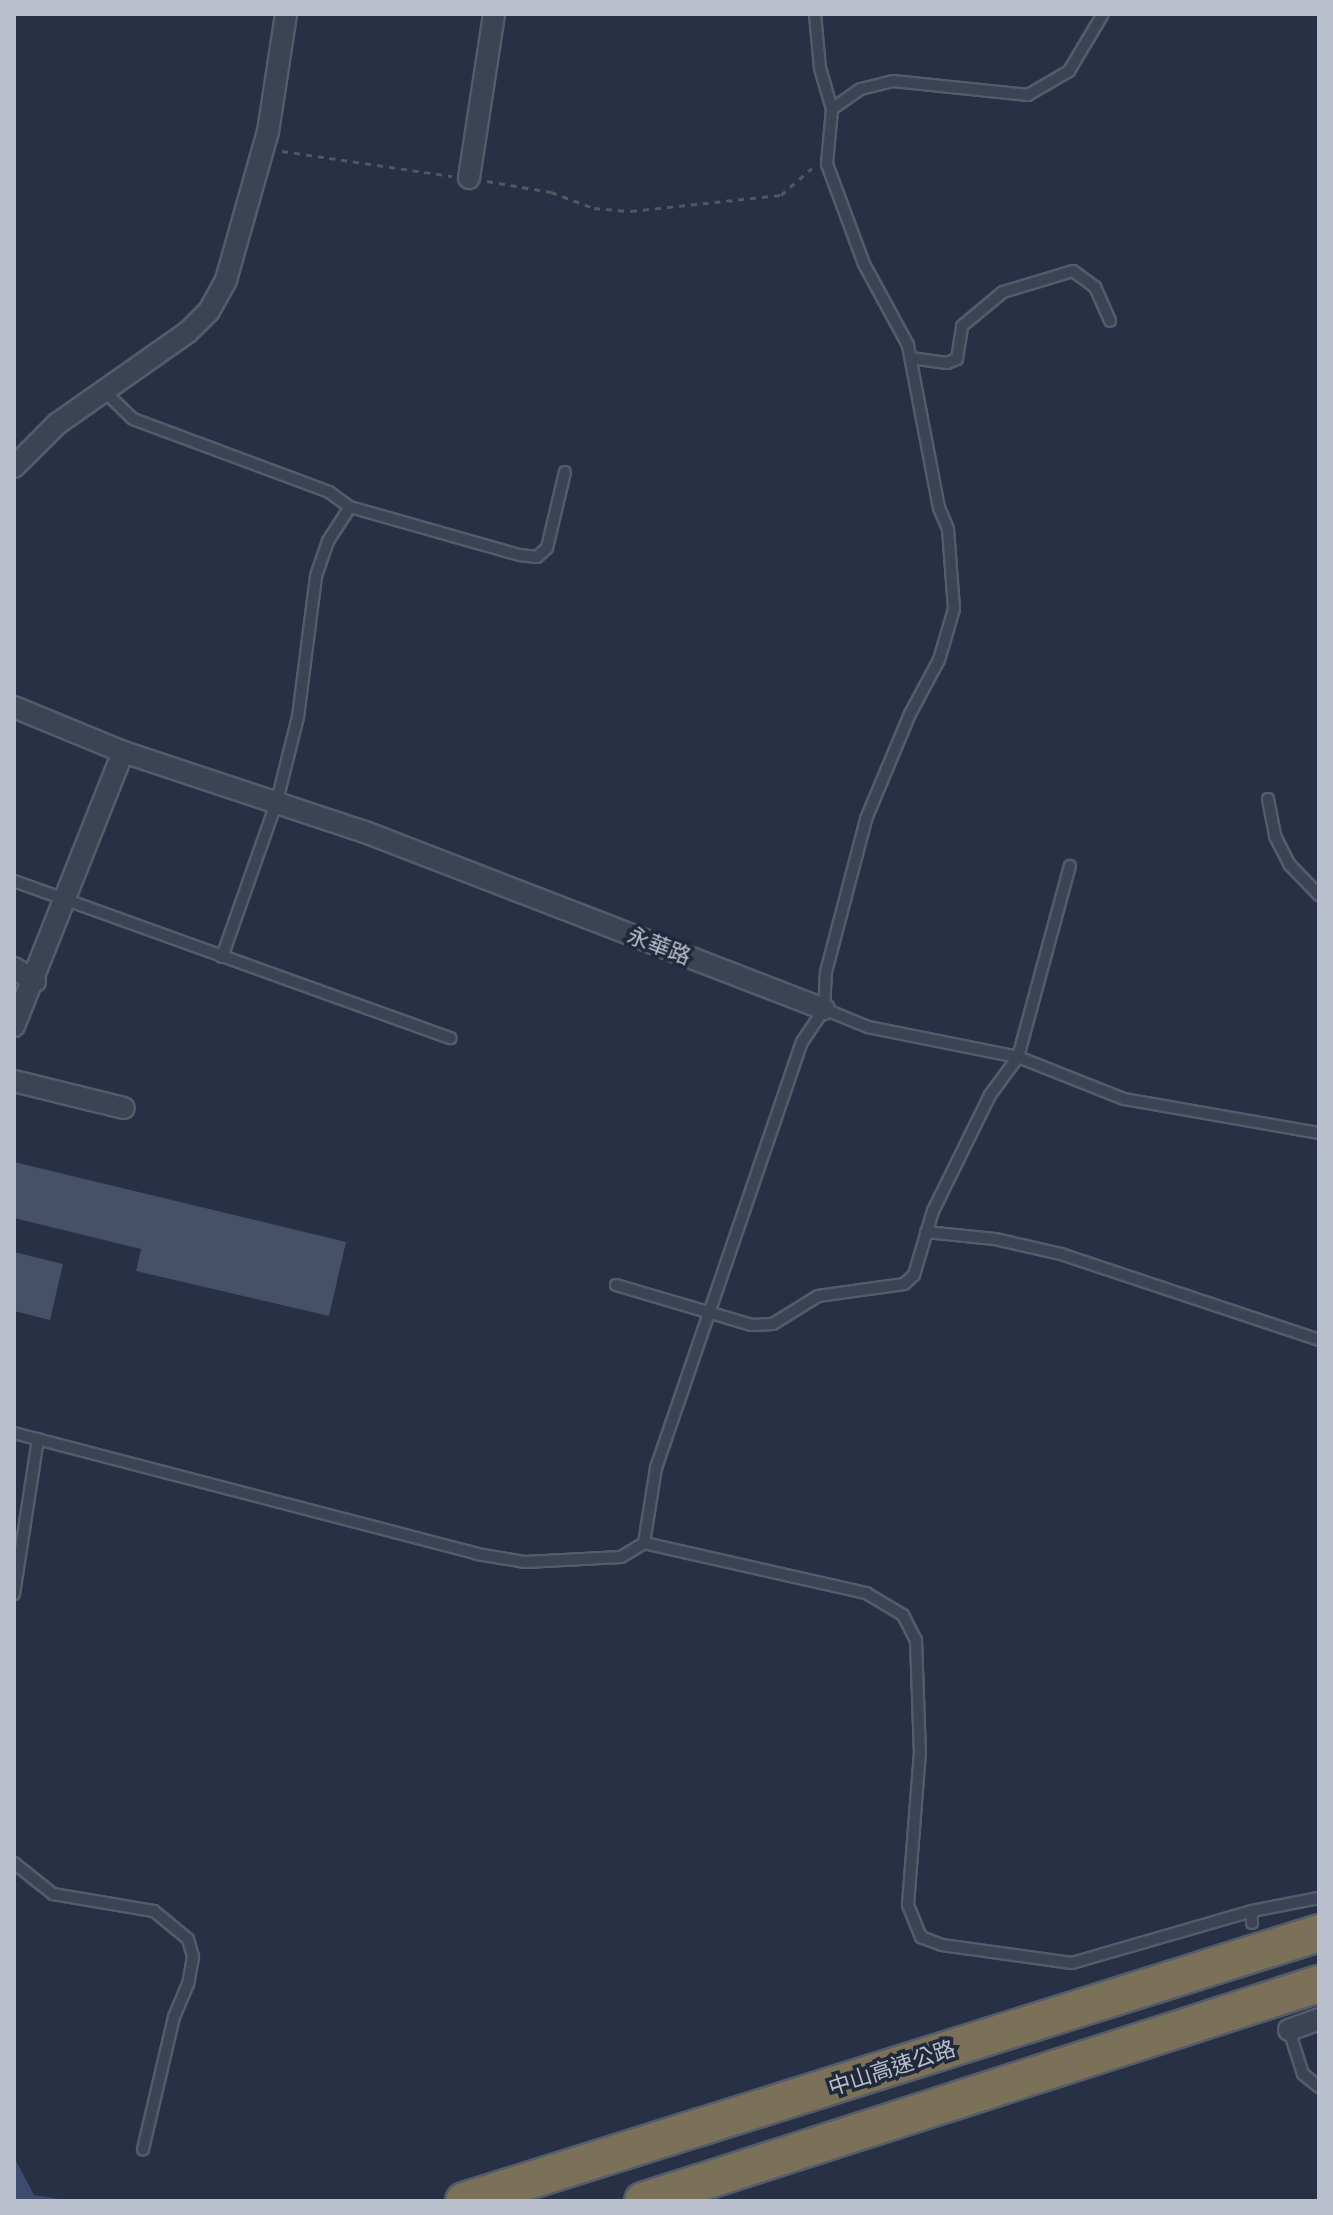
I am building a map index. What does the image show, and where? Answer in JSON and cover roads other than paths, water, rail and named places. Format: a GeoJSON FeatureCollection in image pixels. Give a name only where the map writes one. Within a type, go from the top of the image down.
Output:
{"type":"FeatureCollection","features":[{"type":"Feature","properties":{"kind":"highway","name":"中山高速公路"},"geometry":{"type":"LineString","coordinates":[[464,2201],[1319,1933]]}},
{"type":"Feature","properties":{"kind":"highway"},"geometry":{"type":"LineString","coordinates":[[643,2201],[1319,1984]]}},
{"type":"Feature","properties":{"kind":"street"},"geometry":{"type":"LineString","coordinates":[[14,467],[57,424],[106,393],[188,332],[209,311],[226,280],[260,159],[286,14]]}},
{"type":"Feature","properties":{"kind":"street"},"geometry":{"type":"LineString","coordinates":[[469,178],[494,14]]}},
{"type":"Feature","properties":{"kind":"street","name":"永華路"},"geometry":{"type":"LineString","coordinates":[[14,707],[123,752],[277,801],[824,1009]]}},
{"type":"Feature","properties":{"kind":"street"},"geometry":{"type":"LineString","coordinates":[[14,1026],[35,981],[123,752]]}},
{"type":"Feature","properties":{"kind":"street"},"geometry":{"type":"LineString","coordinates":[[14,968],[35,981]]}},
{"type":"Feature","properties":{"kind":"street"},"geometry":{"type":"LineString","coordinates":[[14,1081],[124,1108]]}},
{"type":"Feature","properties":{"kind":"street"},"geometry":{"type":"LineString","coordinates":[[1288,2026],[1319,2019]]}},
{"type":"Feature","properties":{"kind":"lane"},"geometry":{"type":"LineString","coordinates":[[644,1543],[656,1468],[711,1315],[802,1042],[824,1009],[826,972],[866,819],[910,714],[939,660],[954,609],[948,529],[939,508],[911,358],[898,322],[864,264],[827,164],[832,109],[820,68],[815,14]]}},
{"type":"Feature","properties":{"kind":"lane"},"geometry":{"type":"LineString","coordinates":[[832,109],[861,89],[893,81],[1028,95],[1069,71],[1103,14]]}},
{"type":"Feature","properties":{"kind":"lane"},"geometry":{"type":"LineString","coordinates":[[911,358],[947,363],[957,359],[962,326],[1003,292],[1073,271],[1095,287],[1110,321]]}},
{"type":"Feature","properties":{"kind":"lane"},"geometry":{"type":"LineString","coordinates":[[106,393],[133,419],[329,492],[350,507],[537,557],[547,548],[565,472]]}},
{"type":"Feature","properties":{"kind":"lane"},"geometry":{"type":"LineString","coordinates":[[222,957],[277,801],[298,717],[314,587],[328,541],[350,507]]}},
{"type":"Feature","properties":{"kind":"lane"},"geometry":{"type":"LineString","coordinates":[[1268,799],[1275,836],[1290,865],[1319,895]]}},
{"type":"Feature","properties":{"kind":"lane"},"geometry":{"type":"LineString","coordinates":[[616,1285],[711,1315],[773,1324],[818,1296],[904,1284],[914,1275],[926,1232],[990,1095],[1018,1057],[1070,866]]}},
{"type":"Feature","properties":{"kind":"lane"},"geometry":{"type":"LineString","coordinates":[[14,881],[67,897],[222,957],[451,1038]]}},
{"type":"Feature","properties":{"kind":"lane","name":"永華路"},"geometry":{"type":"LineString","coordinates":[[824,1009],[868,1027],[1018,1057],[1124,1099],[1319,1133]]}},
{"type":"Feature","properties":{"kind":"lane"},"geometry":{"type":"LineString","coordinates":[[926,1232],[995,1239],[1061,1254],[1319,1340]]}},
{"type":"Feature","properties":{"kind":"lane"},"geometry":{"type":"LineString","coordinates":[[14,1433],[477,1554],[525,1562],[621,1557],[644,1543],[866,1593],[903,1615],[916,1640],[920,1663],[916,1834],[908,1905],[921,1937],[942,1945],[1072,1963],[1252,1911],[1319,1898]]}},
{"type":"Feature","properties":{"kind":"lane"},"geometry":{"type":"LineString","coordinates":[[14,1594],[38,1439]]}},
{"type":"Feature","properties":{"kind":"lane"},"geometry":{"type":"LineString","coordinates":[[14,1863],[53,1894],[154,1911],[188,1939],[193,1957],[188,1984],[174,2017],[143,2149]]}},
{"type":"Feature","properties":{"kind":"lane"},"geometry":{"type":"LineString","coordinates":[[1252,1911],[1252,1923]]}},
{"type":"Feature","properties":{"kind":"lane"},"geometry":{"type":"LineString","coordinates":[[1288,2026],[1303,2074],[1319,2087]]}},
{"type":"Feature","properties":{"kind":"water"},"geometry":{"type":"Polygon","coordinates":[[[14,2157],[34,2195],[72,2201],[14,2201],[14,2157]]]}}]}
